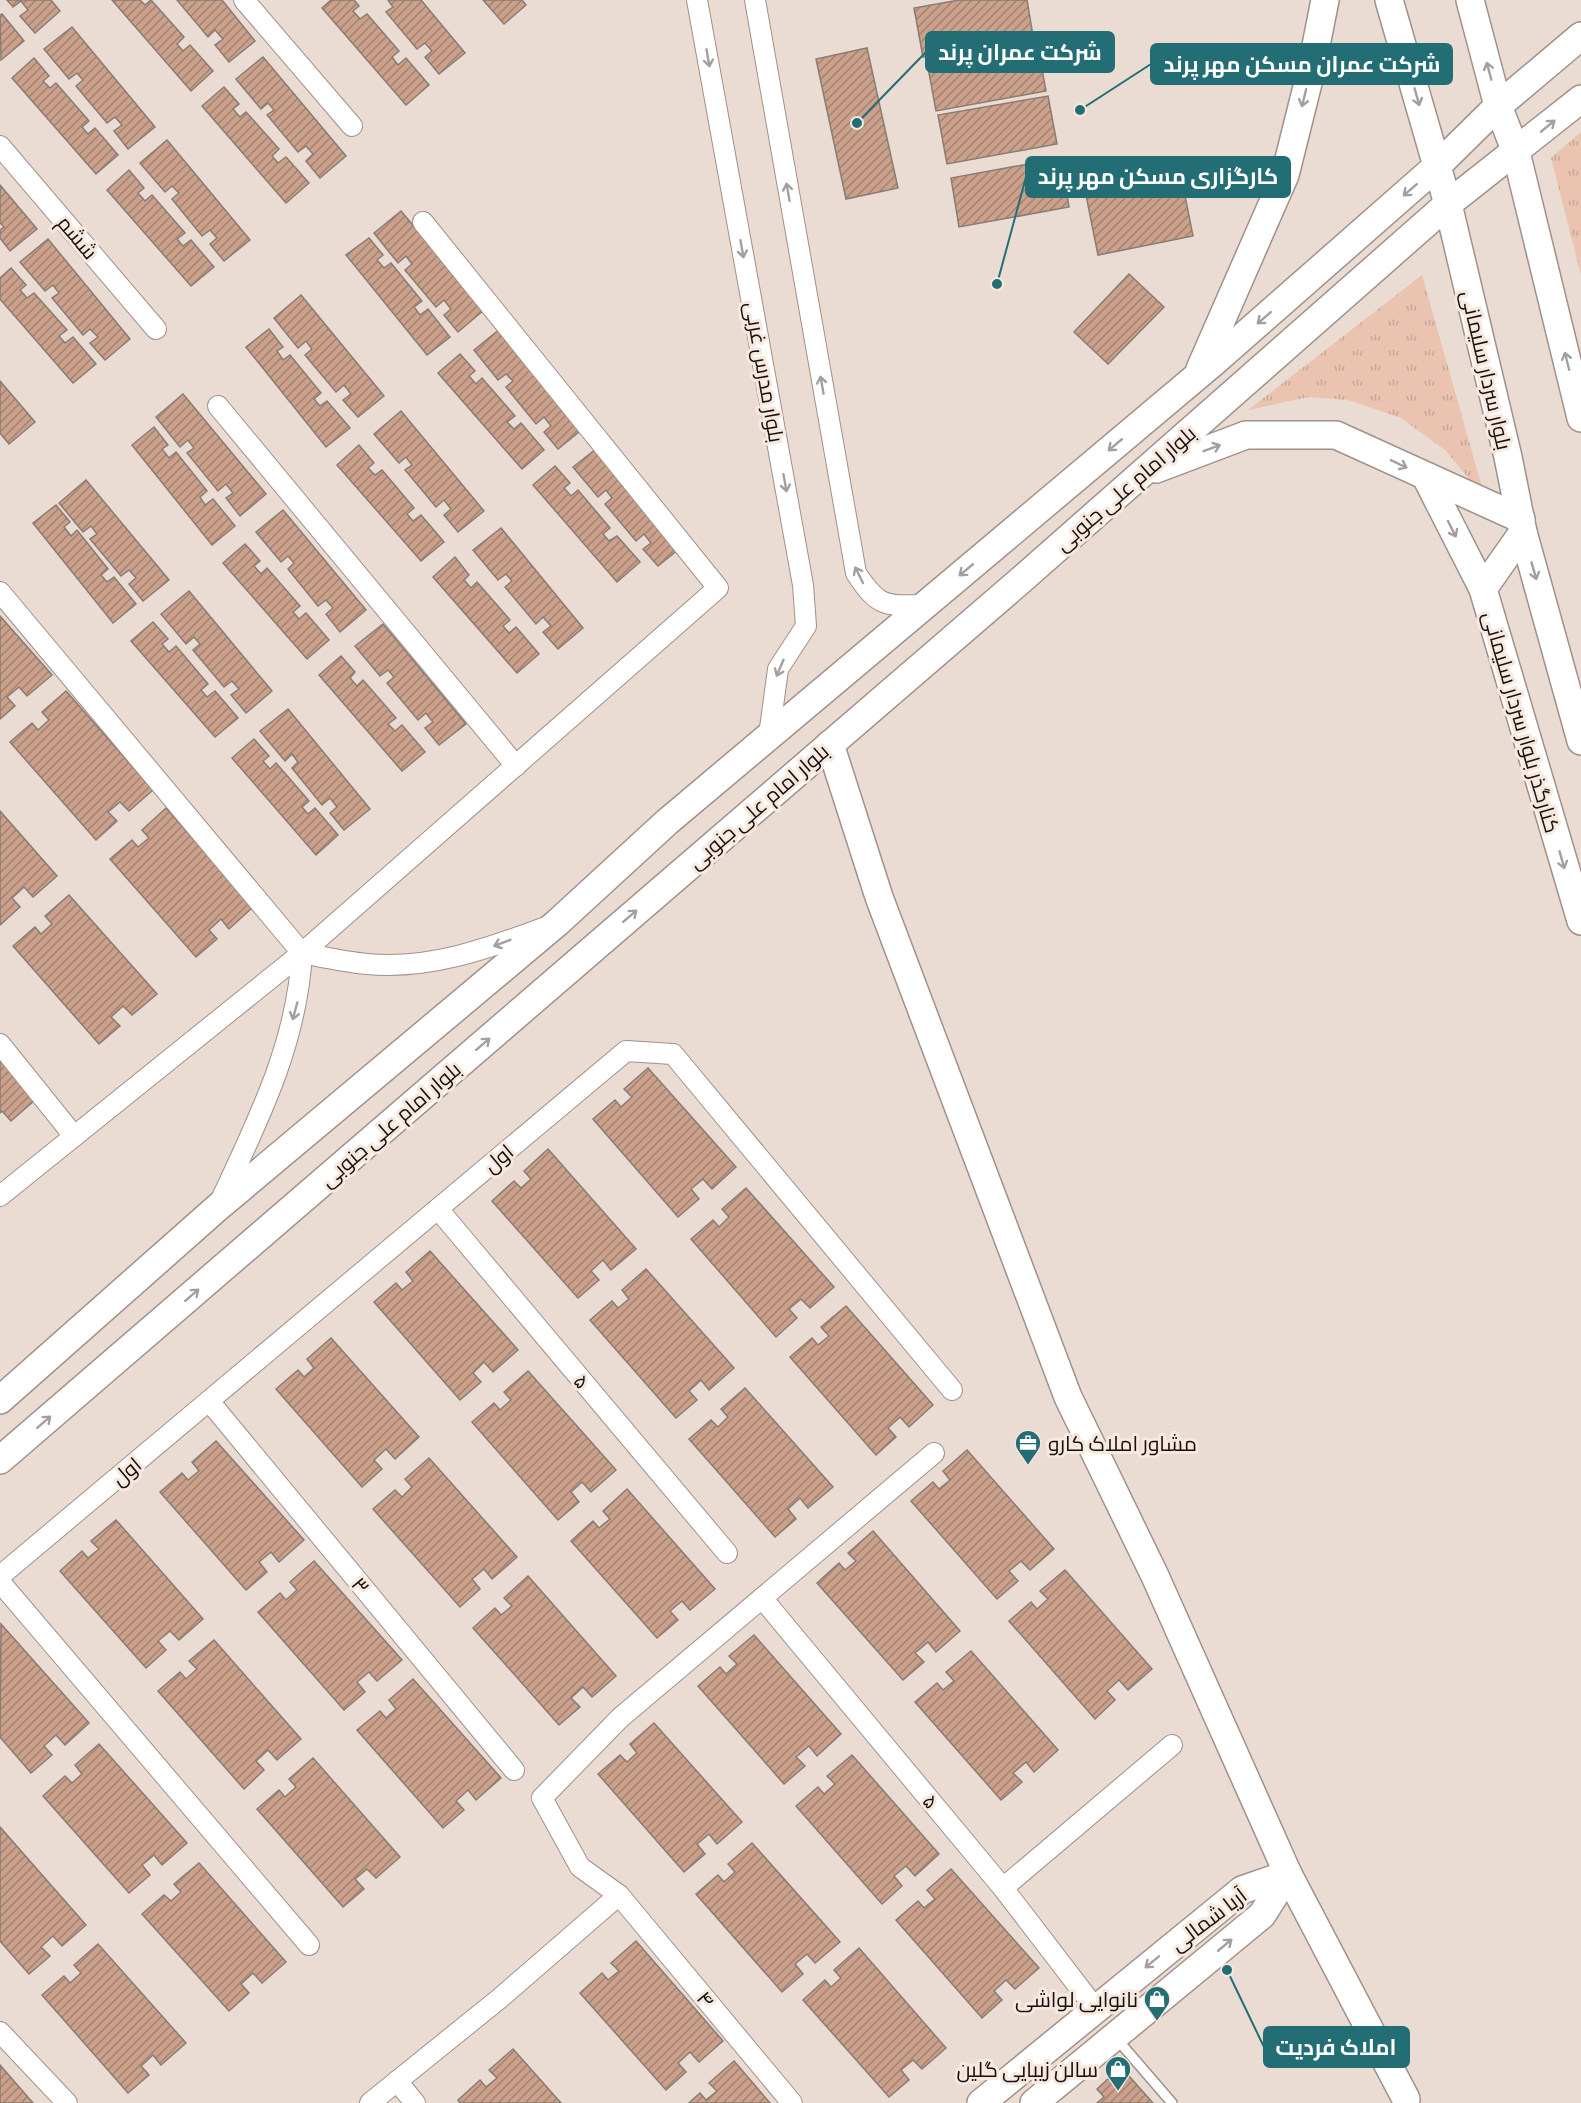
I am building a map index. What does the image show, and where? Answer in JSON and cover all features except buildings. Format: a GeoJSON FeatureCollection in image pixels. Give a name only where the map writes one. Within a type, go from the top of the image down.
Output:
{"type":"FeatureCollection","features":[{"type":"Feature","properties":{"kind":"main road"},"geometry":{"type":"LineString","coordinates":[[1197,376],[1285,175],[1311,71],[1325,0]]}},
{"type":"Feature","properties":{"kind":"main road","name":"بلوار سردار سلیمانی"},"geometry":{"type":"LineString","coordinates":[[1389,0],[1448,204],[1522,525],[1581,741]]}},
{"type":"Feature","properties":{"kind":"main road"},"geometry":{"type":"LineString","coordinates":[[1470,0],[1498,106],[1515,152],[1581,418]]}},
{"type":"Feature","properties":{"kind":"main road","name":"بلوار امام علی جنوبی"},"geometry":{"type":"LineString","coordinates":[[0,1400],[217,1208],[565,916],[667,822],[1197,376],[1436,166],[1498,106],[1581,36]]}},
{"type":"Feature","properties":{"kind":"main road","name":"بلوار امام علی جنوبی"},"geometry":{"type":"LineString","coordinates":[[0,1460],[830,744],[1448,204],[1581,99]]}},
{"type":"Feature","properties":{"kind":"main road"},"geometry":{"type":"LineString","coordinates":[[1138,476],[1246,435],[1336,435],[1522,525]]}},
{"type":"Feature","properties":{"kind":"main road"},"geometry":{"type":"LineString","coordinates":[[1426,477],[1483,589]]}},
{"type":"Feature","properties":{"kind":"main road","name":"کنارگذر بلوار سردار سلیمانی"},"geometry":{"type":"LineString","coordinates":[[1522,525],[1483,589],[1579,911]]}},
{"type":"Feature","properties":{"kind":"main road"},"geometry":{"type":"LineString","coordinates":[[830,744],[879,897],[1068,1397],[1155,1576],[1288,1874],[1408,2102]]}},
{"type":"Feature","properties":{"kind":"main road"},"geometry":{"type":"LineString","coordinates":[[565,916],[601,942]]}},
{"type":"Feature","properties":{"kind":"main road","name":"آریا شمالی"},"geometry":{"type":"LineString","coordinates":[[981,2103],[1242,1890],[1288,1874]]}},
{"type":"Feature","properties":{"kind":"main road","name":"آریا شمالی"},"geometry":{"type":"LineString","coordinates":[[1034,2103],[1262,1915],[1288,1874]]}},
{"type":"Feature","properties":{"kind":"street"},"geometry":{"type":"LineString","coordinates":[[244,0],[352,126]]}},
{"type":"Feature","properties":{"kind":"street","name":"بلوار مدرس غربی"},"geometry":{"type":"LineString","coordinates":[[697,0],[803,585],[806,626],[778,669],[769,736]]}},
{"type":"Feature","properties":{"kind":"street"},"geometry":{"type":"LineString","coordinates":[[755,0],[856,573],[872,597],[896,606],[924,605]]}},
{"type":"Feature","properties":{"kind":"street","name":"ششم"},"geometry":{"type":"LineString","coordinates":[[0,146],[156,329]]}},
{"type":"Feature","properties":{"kind":"street"},"geometry":{"type":"LineString","coordinates":[[0,1196],[302,953],[718,588],[423,222]]}},
{"type":"Feature","properties":{"kind":"street"},"geometry":{"type":"LineString","coordinates":[[218,406],[516,766]]}},
{"type":"Feature","properties":{"kind":"street"},"geometry":{"type":"LineString","coordinates":[[0,592],[302,953],[368,965],[427,962],[484,950],[565,916]]}},
{"type":"Feature","properties":{"kind":"street"},"geometry":{"type":"LineString","coordinates":[[217,1208],[270,1096],[300,993],[302,953]]}},
{"type":"Feature","properties":{"kind":"street"},"geometry":{"type":"LineString","coordinates":[[0,1044],[74,1136]]}},
{"type":"Feature","properties":{"kind":"street","name":"اول"},"geometry":{"type":"LineString","coordinates":[[0,1576],[626,1051],[673,1054],[952,1390]]}},
{"type":"Feature","properties":{"kind":"street","name":"۵"},"geometry":{"type":"LineString","coordinates":[[438,1209],[727,1553]]}},
{"type":"Feature","properties":{"kind":"street","name":"۳"},"geometry":{"type":"LineString","coordinates":[[208,1401],[514,1770]]}},
{"type":"Feature","properties":{"kind":"street"},"geometry":{"type":"LineString","coordinates":[[762,1598],[934,1453]]}},
{"type":"Feature","properties":{"kind":"street"},"geometry":{"type":"LineString","coordinates":[[0,1582],[309,1945]]}},
{"type":"Feature","properties":{"kind":"street","name":"۵"},"geometry":{"type":"LineString","coordinates":[[762,1598],[1003,1888],[1095,2008]]}},
{"type":"Feature","properties":{"kind":"street","name":"۴"},"geometry":{"type":"LineString","coordinates":[[762,1598],[620,1718],[542,1797],[580,1867],[619,1895],[792,2103]]}},
{"type":"Feature","properties":{"kind":"street"},"geometry":{"type":"LineString","coordinates":[[1003,1888],[1172,1745]]}},
{"type":"Feature","properties":{"kind":"street"},"geometry":{"type":"LineString","coordinates":[[370,2103],[499,1999],[619,1895]]}},
{"type":"Feature","properties":{"kind":"street"},"geometry":{"type":"LineString","coordinates":[[0,2032],[67,2103]]}},
{"type":"Feature","properties":{"kind":"street"},"geometry":{"type":"LineString","coordinates":[[397,2081],[416,2103]]}},
{"type":"Feature","properties":{"kind":"lane"},"geometry":{"type":"LineString","coordinates":[[1114,2036],[1172,2103]]}},
{"type":"Feature","properties":{"kind":"green space"},"geometry":{"type":"Polygon","coordinates":[[[1581,132],[1581,275],[1551,158],[1581,132]]]}},
{"type":"Feature","properties":{"kind":"green space"},"geometry":{"type":"Polygon","coordinates":[[[1422,275],[1485,498],[1445,450],[1401,418],[1348,400],[1309,397],[1248,410],[1422,275]]]}},
{"type":"Feature","properties":{"kind":"place","name":"شرکت عمران مسکن مهر پرند"},"geometry":{"type":"Point","coordinates":[1080,110]}},
{"type":"Feature","properties":{"kind":"place","name":"شرکت عمران پرند"},"geometry":{"type":"Point","coordinates":[857,123]}},
{"type":"Feature","properties":{"kind":"place","name":"کارگزاری مسکن مهر پرند"},"geometry":{"type":"Point","coordinates":[997,284]}},
{"type":"Feature","properties":{"kind":"place","name":"مشاور املاک کارو"},"geometry":{"type":"Point","coordinates":[1028,1466]}},
{"type":"Feature","properties":{"kind":"place","name":"املاک فردیت"},"geometry":{"type":"Point","coordinates":[1227,1970]}},
{"type":"Feature","properties":{"kind":"place","name":"نانوایی لواشی"},"geometry":{"type":"Point","coordinates":[1157,2022]}},
{"type":"Feature","properties":{"kind":"place","name":"سالن زیبایی گلین"},"geometry":{"type":"Point","coordinates":[1118,2092]}}]}
